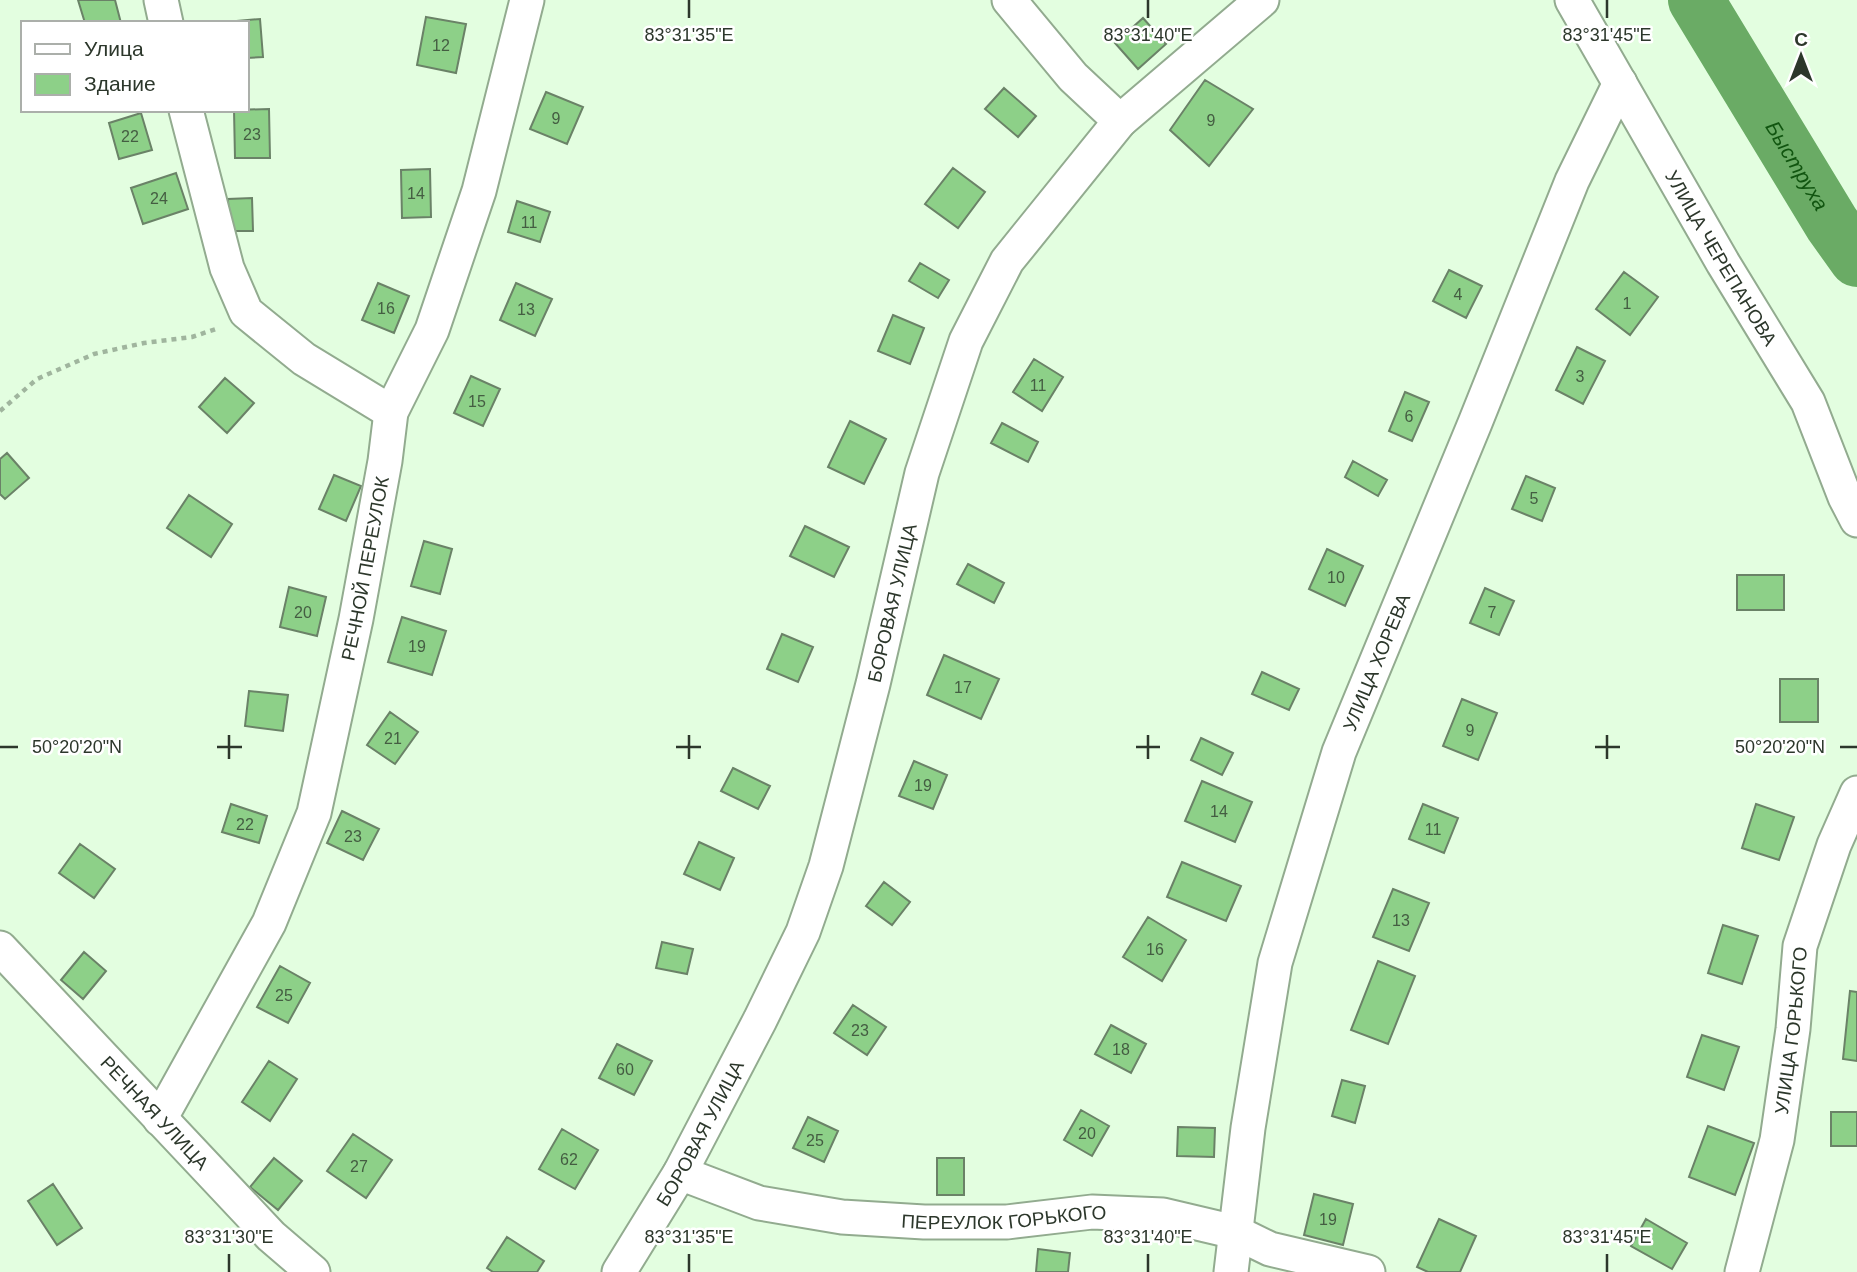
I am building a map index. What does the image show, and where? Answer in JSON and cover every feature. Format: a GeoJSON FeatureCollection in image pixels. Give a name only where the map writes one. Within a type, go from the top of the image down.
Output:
{"type":"FeatureCollection","features":[{"type":"Feature","properties":{"kind":"street"},"geometry":{"type":"LineString","coordinates":[[161,0],[166,21]]}},
{"type":"Feature","properties":{"kind":"street","name":"РЕЧНОЙ ПЕРЕУЛОК"},"geometry":{"type":"LineString","coordinates":[[160,1119],[269,923],[314,813],[356,619],[386,461],[391,412],[432,330],[479,191],[527,0]]}},
{"type":"Feature","properties":{"kind":"street"},"geometry":{"type":"LineString","coordinates":[[1009,0],[1073,77],[1120,121]]}},
{"type":"Feature","properties":{"kind":"street","name":"БОРОВАЯ УЛИЦА"},"geometry":{"type":"LineString","coordinates":[[620,1272],[680,1173],[760,1020],[797,943],[826,866],[873,684],[922,472],[966,341],[1007,261],[1120,121],[1262,0]]}},
{"type":"Feature","properties":{"kind":"street","name":"УЛИЦА ЧЕРЕПАНОВА"},"geometry":{"type":"LineString","coordinates":[[1572,0],[1723,263],[1808,402],[1845,497],[1857,520]]}},
{"type":"Feature","properties":{"kind":"street","name":"УЛИЦА ХОРЕВА"},"geometry":{"type":"LineString","coordinates":[[1231,1272],[1248,1128],[1275,963],[1339,752],[1572,181],[1620,83]]}},
{"type":"Feature","properties":{"kind":"street"},"geometry":{"type":"LineString","coordinates":[[187,112],[227,268],[246,312],[304,359],[391,412]]}},
{"type":"Feature","properties":{"kind":"street","name":"УЛИЦА ГОРЬКОГО"},"geometry":{"type":"LineString","coordinates":[[1742,1272],[1777,1140],[1793,1029],[1800,946],[1834,845],[1857,793]]}},
{"type":"Feature","properties":{"kind":"street","name":"РЕЧНАЯ УЛИЦА"},"geometry":{"type":"LineString","coordinates":[[0,948],[271,1236],[313,1272]]}},
{"type":"Feature","properties":{"kind":"street","name":"ПЕРЕУЛОК ГОРЬКОГО"},"geometry":{"type":"LineString","coordinates":[[680,1173],[759,1203],[842,1217],[924,1222],[1007,1222],[1092,1212],[1163,1215],[1236,1232],[1270,1249],[1368,1272]]}},
{"type":"Feature","properties":{"kind":"path"},"geometry":{"type":"LineString","coordinates":[[0,411],[37,379],[94,354],[144,343],[192,337],[224,327],[246,312]]}},
{"type":"Feature","properties":{"kind":"building"},"geometry":{"type":"Polygon","coordinates":[[[78,0],[115,0],[120,21],[84,21],[78,0]]]}},
{"type":"Feature","properties":{"kind":"building"},"geometry":{"type":"Polygon","coordinates":[[[426,17],[466,24],[456,73],[417,65],[426,17]]]}},
{"type":"Feature","properties":{"kind":"building"},"geometry":{"type":"Polygon","coordinates":[[[1143,18],[1166,44],[1138,69],[1115,43],[1143,18]]]}},
{"type":"Feature","properties":{"kind":"building"},"geometry":{"type":"Polygon","coordinates":[[[260,19],[263,57],[248,58],[248,21],[237,21],[260,19]]]}},
{"type":"Feature","properties":{"kind":"building"},"geometry":{"type":"Polygon","coordinates":[[[1205,80],[1253,109],[1209,166],[1170,130],[1205,80]]]}},
{"type":"Feature","properties":{"kind":"building"},"geometry":{"type":"Polygon","coordinates":[[[1004,88],[1036,116],[1018,137],[985,109],[1004,88]]]}},
{"type":"Feature","properties":{"kind":"building"},"geometry":{"type":"Polygon","coordinates":[[[546,92],[583,107],[567,144],[530,129],[546,92]]]}},
{"type":"Feature","properties":{"kind":"building"},"geometry":{"type":"Polygon","coordinates":[[[269,109],[270,158],[235,158],[234,112],[248,112],[248,110],[269,109]]]}},
{"type":"Feature","properties":{"kind":"building"},"geometry":{"type":"Polygon","coordinates":[[[141,113],[152,150],[119,159],[109,123],[141,113]]]}},
{"type":"Feature","properties":{"kind":"building"},"geometry":{"type":"Polygon","coordinates":[[[953,168],[985,192],[958,228],[925,204],[953,168]]]}},
{"type":"Feature","properties":{"kind":"building"},"geometry":{"type":"Polygon","coordinates":[[[430,169],[431,217],[402,218],[401,170],[430,169]]]}},
{"type":"Feature","properties":{"kind":"building"},"geometry":{"type":"Polygon","coordinates":[[[176,173],[188,209],[143,224],[131,188],[176,173]]]}},
{"type":"Feature","properties":{"kind":"building"},"geometry":{"type":"Polygon","coordinates":[[[252,198],[253,231],[229,231],[228,199],[252,198]]]}},
{"type":"Feature","properties":{"kind":"building"},"geometry":{"type":"Polygon","coordinates":[[[517,201],[550,212],[540,242],[508,232],[517,201]]]}},
{"type":"Feature","properties":{"kind":"building"},"geometry":{"type":"Polygon","coordinates":[[[920,263],[949,280],[938,298],[909,281],[920,263]]]}},
{"type":"Feature","properties":{"kind":"building"},"geometry":{"type":"Polygon","coordinates":[[[1449,270],[1482,286],[1466,318],[1433,301],[1449,270]]]}},
{"type":"Feature","properties":{"kind":"building"},"geometry":{"type":"Polygon","coordinates":[[[1624,272],[1658,297],[1630,335],[1596,309],[1624,272]]]}},
{"type":"Feature","properties":{"kind":"building"},"geometry":{"type":"Polygon","coordinates":[[[378,283],[409,296],[394,333],[362,320],[378,283]]]}},
{"type":"Feature","properties":{"kind":"building"},"geometry":{"type":"Polygon","coordinates":[[[516,283],[552,299],[535,336],[500,320],[516,283]]]}},
{"type":"Feature","properties":{"kind":"building"},"geometry":{"type":"Polygon","coordinates":[[[893,315],[924,328],[910,364],[878,351],[893,315]]]}},
{"type":"Feature","properties":{"kind":"building"},"geometry":{"type":"Polygon","coordinates":[[[1577,347],[1605,361],[1583,404],[1556,390],[1577,347]]]}},
{"type":"Feature","properties":{"kind":"building"},"geometry":{"type":"Polygon","coordinates":[[[1034,359],[1063,377],[1042,411],[1013,392],[1034,359]]]}},
{"type":"Feature","properties":{"kind":"building"},"geometry":{"type":"Polygon","coordinates":[[[471,376],[500,389],[483,426],[454,413],[471,376]]]}},
{"type":"Feature","properties":{"kind":"building"},"geometry":{"type":"Polygon","coordinates":[[[225,378],[254,403],[227,433],[199,407],[225,378]]]}},
{"type":"Feature","properties":{"kind":"building"},"geometry":{"type":"Polygon","coordinates":[[[1405,392],[1429,402],[1412,441],[1389,431],[1405,392]]]}},
{"type":"Feature","properties":{"kind":"building"},"geometry":{"type":"Polygon","coordinates":[[[850,421],[886,439],[864,484],[828,467],[850,421]]]}},
{"type":"Feature","properties":{"kind":"building"},"geometry":{"type":"Polygon","coordinates":[[[1002,423],[1038,442],[1028,462],[991,443],[1002,423]]]}},
{"type":"Feature","properties":{"kind":"building"},"geometry":{"type":"Polygon","coordinates":[[[7,453],[29,478],[5,499],[0,494],[0,459],[7,453]]]}},
{"type":"Feature","properties":{"kind":"building"},"geometry":{"type":"Polygon","coordinates":[[[1353,461],[1387,480],[1378,496],[1345,477],[1353,461]]]}},
{"type":"Feature","properties":{"kind":"building"},"geometry":{"type":"Polygon","coordinates":[[[334,475],[361,486],[346,521],[319,509],[334,475]]]}},
{"type":"Feature","properties":{"kind":"building"},"geometry":{"type":"Polygon","coordinates":[[[1526,476],[1555,488],[1542,521],[1512,509],[1526,476]]]}},
{"type":"Feature","properties":{"kind":"building"},"geometry":{"type":"Polygon","coordinates":[[[189,495],[232,524],[211,557],[167,528],[189,495]]]}},
{"type":"Feature","properties":{"kind":"building"},"geometry":{"type":"Polygon","coordinates":[[[805,526],[849,547],[834,577],[790,556],[805,526]]]}},
{"type":"Feature","properties":{"kind":"building"},"geometry":{"type":"Polygon","coordinates":[[[424,541],[452,549],[440,594],[411,586],[424,541]]]}},
{"type":"Feature","properties":{"kind":"building"},"geometry":{"type":"Polygon","coordinates":[[[1327,549],[1363,566],[1345,606],[1309,589],[1327,549]]]}},
{"type":"Feature","properties":{"kind":"building"},"geometry":{"type":"Polygon","coordinates":[[[968,564],[1004,583],[994,603],[957,584],[968,564]]]}},
{"type":"Feature","properties":{"kind":"building"},"geometry":{"type":"Polygon","coordinates":[[[1737,575],[1784,575],[1784,610],[1737,610],[1737,575]]]}},
{"type":"Feature","properties":{"kind":"building"},"geometry":{"type":"Polygon","coordinates":[[[289,587],[326,597],[317,636],[280,627],[289,587]]]}},
{"type":"Feature","properties":{"kind":"building"},"geometry":{"type":"Polygon","coordinates":[[[1485,588],[1514,601],[1499,635],[1470,623],[1485,588]]]}},
{"type":"Feature","properties":{"kind":"building"},"geometry":{"type":"Polygon","coordinates":[[[402,617],[446,631],[432,675],[388,662],[402,617]]]}},
{"type":"Feature","properties":{"kind":"building"},"geometry":{"type":"Polygon","coordinates":[[[782,634],[813,647],[798,682],[767,669],[782,634]]]}},
{"type":"Feature","properties":{"kind":"building"},"geometry":{"type":"Polygon","coordinates":[[[944,655],[999,679],[981,719],[927,695],[944,655]]]}},
{"type":"Feature","properties":{"kind":"building"},"geometry":{"type":"Polygon","coordinates":[[[1262,672],[1299,689],[1289,710],[1252,694],[1262,672]]]}},
{"type":"Feature","properties":{"kind":"building"},"geometry":{"type":"Polygon","coordinates":[[[1780,679],[1818,679],[1818,722],[1780,722],[1780,679]]]}},
{"type":"Feature","properties":{"kind":"building"},"geometry":{"type":"Polygon","coordinates":[[[249,691],[288,695],[283,731],[245,726],[249,691]]]}},
{"type":"Feature","properties":{"kind":"building"},"geometry":{"type":"Polygon","coordinates":[[[1462,699],[1497,713],[1478,760],[1443,746],[1462,699]]]}},
{"type":"Feature","properties":{"kind":"building"},"geometry":{"type":"Polygon","coordinates":[[[390,712],[418,732],[395,764],[367,745],[390,712]]]}},
{"type":"Feature","properties":{"kind":"building"},"geometry":{"type":"Polygon","coordinates":[[[1201,738],[1233,753],[1222,775],[1191,760],[1201,738]]]}},
{"type":"Feature","properties":{"kind":"building"},"geometry":{"type":"Polygon","coordinates":[[[914,761],[947,775],[933,809],[899,796],[914,761]]]}},
{"type":"Feature","properties":{"kind":"building"},"geometry":{"type":"Polygon","coordinates":[[[733,768],[770,786],[758,809],[721,791],[733,768]]]}},
{"type":"Feature","properties":{"kind":"building"},"geometry":{"type":"Polygon","coordinates":[[[1202,781],[1252,802],[1235,842],[1185,821],[1202,781]]]}},
{"type":"Feature","properties":{"kind":"building"},"geometry":{"type":"Polygon","coordinates":[[[231,804],[267,816],[259,843],[222,832],[231,804]]]}},
{"type":"Feature","properties":{"kind":"building"},"geometry":{"type":"Polygon","coordinates":[[[1423,804],[1458,818],[1444,853],[1409,839],[1423,804]]]}},
{"type":"Feature","properties":{"kind":"building"},"geometry":{"type":"Polygon","coordinates":[[[1756,804],[1794,817],[1779,860],[1742,848],[1756,804]]]}},
{"type":"Feature","properties":{"kind":"building"},"geometry":{"type":"Polygon","coordinates":[[[342,811],[379,829],[363,860],[327,843],[342,811]]]}},
{"type":"Feature","properties":{"kind":"building"},"geometry":{"type":"Polygon","coordinates":[[[699,842],[734,858],[720,890],[684,874],[699,842]]]}},
{"type":"Feature","properties":{"kind":"building"},"geometry":{"type":"Polygon","coordinates":[[[80,844],[115,869],[94,898],[59,873],[80,844]]]}},
{"type":"Feature","properties":{"kind":"building"},"geometry":{"type":"Polygon","coordinates":[[[1182,862],[1241,886],[1226,921],[1167,897],[1182,862]]]}},
{"type":"Feature","properties":{"kind":"building"},"geometry":{"type":"Polygon","coordinates":[[[884,882],[910,902],[892,925],[866,906],[884,882]]]}},
{"type":"Feature","properties":{"kind":"building"},"geometry":{"type":"Polygon","coordinates":[[[1393,889],[1429,903],[1409,951],[1373,937],[1393,889]]]}},
{"type":"Feature","properties":{"kind":"building"},"geometry":{"type":"Polygon","coordinates":[[[1148,917],[1186,940],[1162,981],[1123,957],[1148,917]]]}},
{"type":"Feature","properties":{"kind":"building"},"geometry":{"type":"Polygon","coordinates":[[[1723,925],[1758,936],[1742,984],[1708,973],[1723,925]]]}},
{"type":"Feature","properties":{"kind":"building"},"geometry":{"type":"Polygon","coordinates":[[[662,942],[693,949],[687,974],[656,968],[662,942]]]}},
{"type":"Feature","properties":{"kind":"building"},"geometry":{"type":"Polygon","coordinates":[[[84,952],[106,971],[83,999],[61,980],[84,952]]]}},
{"type":"Feature","properties":{"kind":"building"},"geometry":{"type":"Polygon","coordinates":[[[1378,961],[1415,976],[1388,1044],[1351,1030],[1378,961]]]}},
{"type":"Feature","properties":{"kind":"building"},"geometry":{"type":"Polygon","coordinates":[[[280,966],[310,983],[288,1023],[257,1007],[280,966]]]}},
{"type":"Feature","properties":{"kind":"building"},"geometry":{"type":"Polygon","coordinates":[[[1850,991],[1857,992],[1857,1061],[1843,1059],[1850,991]]]}},
{"type":"Feature","properties":{"kind":"building"},"geometry":{"type":"Polygon","coordinates":[[[853,1005],[886,1027],[867,1055],[834,1033],[853,1005]]]}},
{"type":"Feature","properties":{"kind":"building"},"geometry":{"type":"Polygon","coordinates":[[[1111,1025],[1146,1044],[1131,1073],[1095,1054],[1111,1025]]]}},
{"type":"Feature","properties":{"kind":"building"},"geometry":{"type":"Polygon","coordinates":[[[1702,1035],[1739,1047],[1724,1090],[1687,1077],[1702,1035]]]}},
{"type":"Feature","properties":{"kind":"building"},"geometry":{"type":"Polygon","coordinates":[[[617,1044],[652,1061],[634,1095],[599,1078],[617,1044]]]}},
{"type":"Feature","properties":{"kind":"building"},"geometry":{"type":"Polygon","coordinates":[[[269,1061],[297,1079],[270,1121],[242,1102],[269,1061]]]}},
{"type":"Feature","properties":{"kind":"building"},"geometry":{"type":"Polygon","coordinates":[[[1342,1080],[1365,1086],[1355,1123],[1332,1116],[1342,1080]]]}},
{"type":"Feature","properties":{"kind":"building"},"geometry":{"type":"Polygon","coordinates":[[[1081,1110],[1109,1126],[1092,1156],[1064,1140],[1081,1110]]]}},
{"type":"Feature","properties":{"kind":"building"},"geometry":{"type":"Polygon","coordinates":[[[1831,1112],[1857,1112],[1857,1146],[1831,1146],[1831,1112]]]}},
{"type":"Feature","properties":{"kind":"building"},"geometry":{"type":"Polygon","coordinates":[[[808,1117],[838,1131],[824,1162],[793,1148],[808,1117]]]}},
{"type":"Feature","properties":{"kind":"building"},"geometry":{"type":"Polygon","coordinates":[[[1708,1126],[1754,1143],[1735,1195],[1689,1177],[1708,1126]]]}},
{"type":"Feature","properties":{"kind":"building"},"geometry":{"type":"Polygon","coordinates":[[[1178,1127],[1215,1128],[1214,1157],[1177,1156],[1178,1127]]]}},
{"type":"Feature","properties":{"kind":"building"},"geometry":{"type":"Polygon","coordinates":[[[562,1129],[598,1150],[575,1189],[539,1169],[562,1129]]]}},
{"type":"Feature","properties":{"kind":"building"},"geometry":{"type":"Polygon","coordinates":[[[353,1134],[392,1160],[366,1198],[327,1171],[353,1134]]]}},
{"type":"Feature","properties":{"kind":"building"},"geometry":{"type":"Polygon","coordinates":[[[274,1158],[302,1181],[278,1210],[250,1187],[274,1158]]]}},
{"type":"Feature","properties":{"kind":"building"},"geometry":{"type":"Polygon","coordinates":[[[937,1158],[964,1158],[964,1195],[937,1195],[937,1158]]]}},
{"type":"Feature","properties":{"kind":"building"},"geometry":{"type":"Polygon","coordinates":[[[53,1184],[82,1228],[57,1245],[28,1201],[53,1184]]]}},
{"type":"Feature","properties":{"kind":"building"},"geometry":{"type":"Polygon","coordinates":[[[1314,1194],[1353,1204],[1343,1245],[1304,1235],[1314,1194]]]}},
{"type":"Feature","properties":{"kind":"building"},"geometry":{"type":"Polygon","coordinates":[[[1439,1219],[1476,1236],[1460,1272],[1428,1272],[1417,1267],[1439,1219]]]}},
{"type":"Feature","properties":{"kind":"building"},"geometry":{"type":"Polygon","coordinates":[[[1646,1219],[1687,1243],[1672,1269],[1631,1246],[1646,1219]]]}},
{"type":"Feature","properties":{"kind":"building"},"geometry":{"type":"Polygon","coordinates":[[[507,1237],[544,1261],[537,1272],[493,1272],[487,1268],[507,1237]]]}},
{"type":"Feature","properties":{"kind":"building"},"geometry":{"type":"Polygon","coordinates":[[[1038,1249],[1070,1253],[1068,1272],[1036,1272],[1038,1249]]]}},
{"type":"Feature","properties":{"kind":"waterway","name":"Быструха"},"geometry":{"type":"LineString","coordinates":[[1696,0],[1832,224],[1857,259]]}}]}
